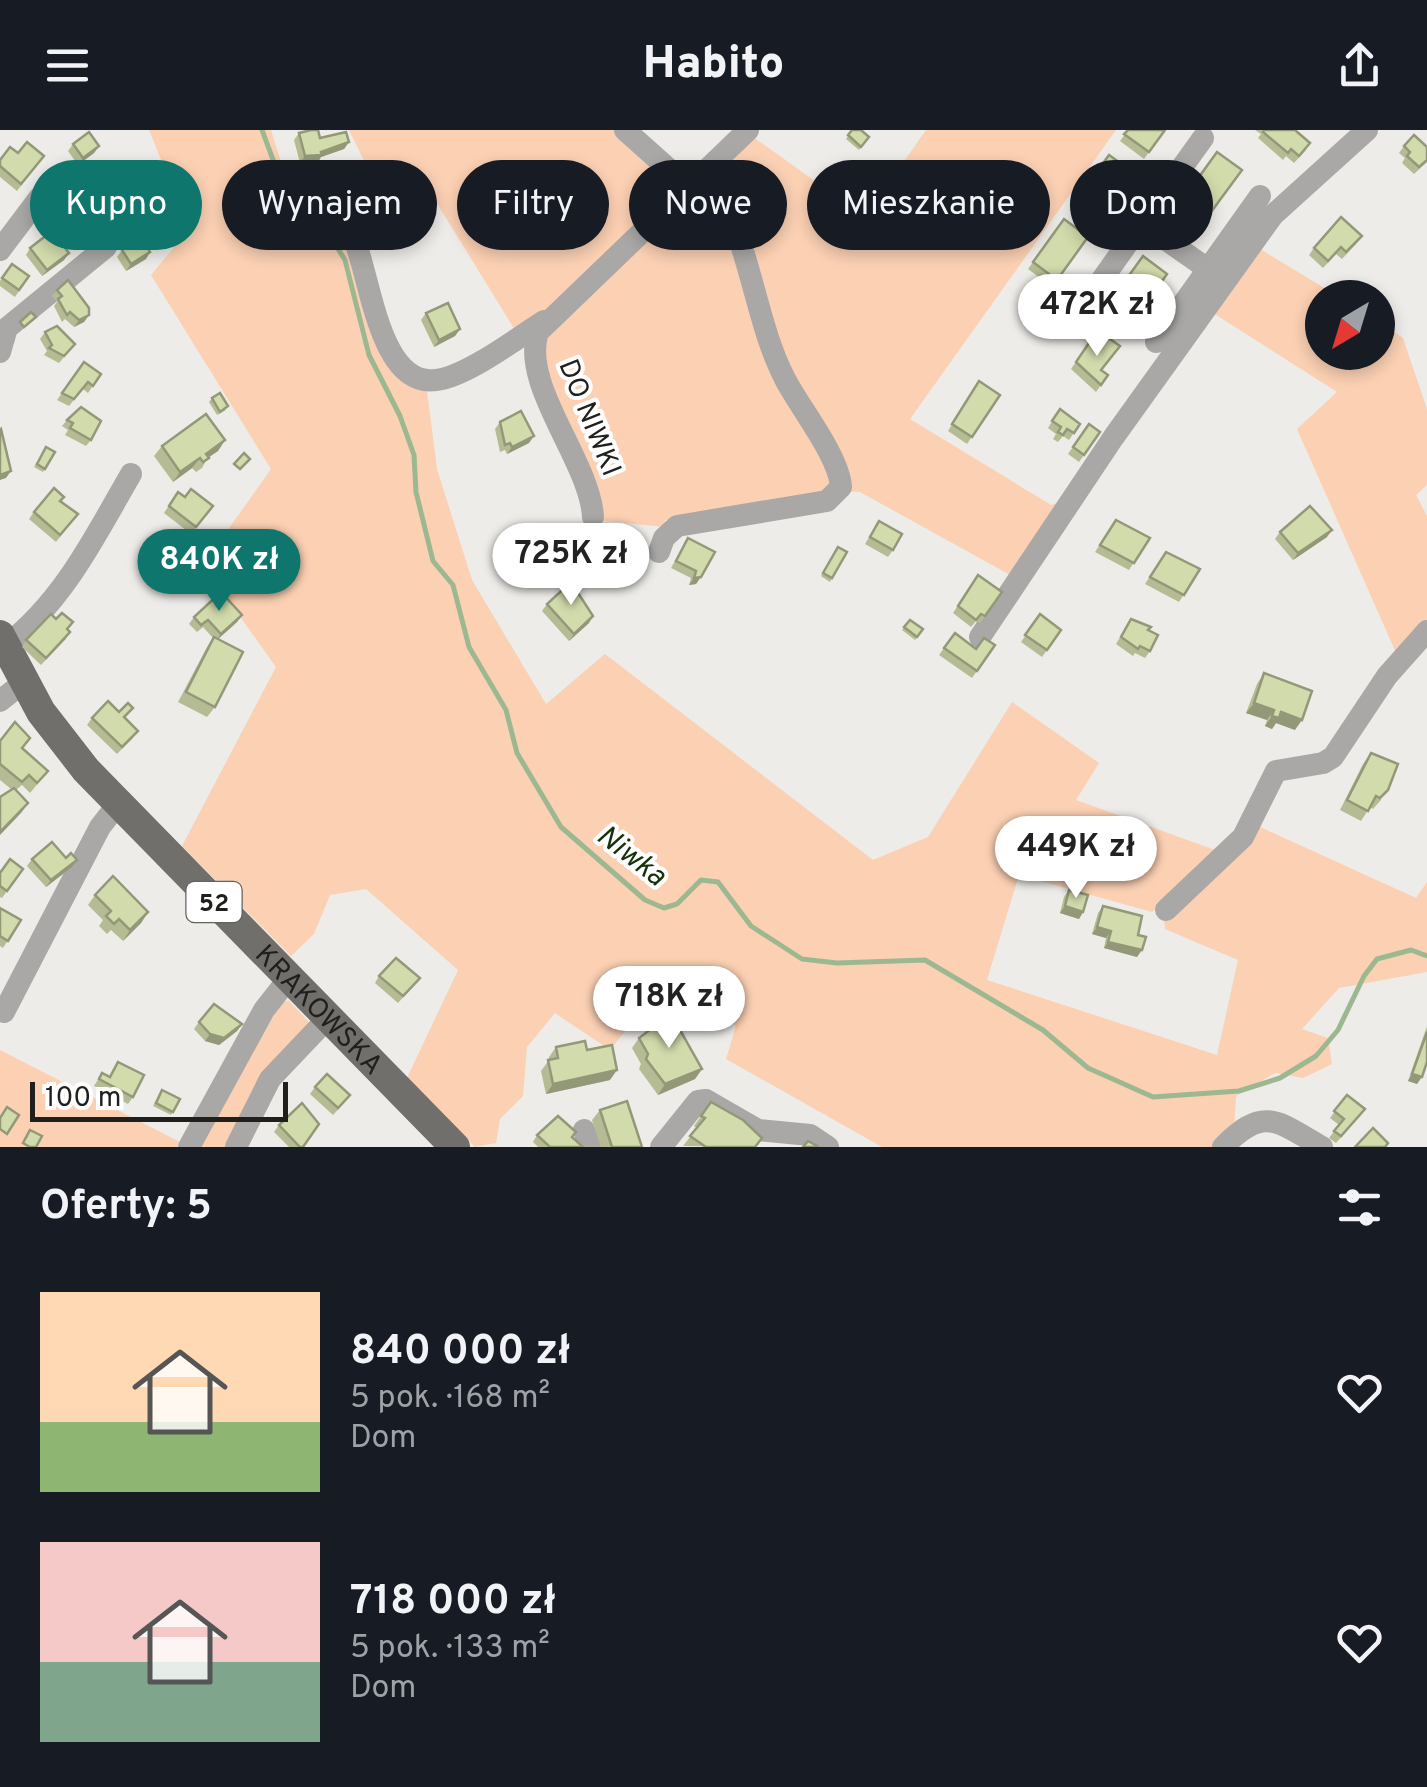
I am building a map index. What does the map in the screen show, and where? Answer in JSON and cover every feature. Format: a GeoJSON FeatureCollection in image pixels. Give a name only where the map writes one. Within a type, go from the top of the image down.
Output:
{"type":"FeatureCollection","features":[{"type":"Feature","properties":{"kind":"main road","name":"KRAKOWSKA"},"geometry":{"type":"LineString","coordinates":[[3,641],[12,691],[455,1147]]}},
{"type":"Feature","properties":{"kind":"street"},"geometry":{"type":"LineString","coordinates":[[625,130],[669,160]]}},
{"type":"Feature","properties":{"kind":"street"},"geometry":{"type":"LineString","coordinates":[[719,160],[748,130]]}},
{"type":"Feature","properties":{"kind":"street"},"geometry":{"type":"LineString","coordinates":[[1156,342],[1272,216],[1367,130]]}},
{"type":"Feature","properties":{"kind":"street"},"geometry":{"type":"LineString","coordinates":[[1187,160],[1202,138]]}},
{"type":"Feature","properties":{"kind":"street"},"geometry":{"type":"LineString","coordinates":[[980,637],[1217,276],[1260,196]]}},
{"type":"Feature","properties":{"kind":"street"},"geometry":{"type":"LineString","coordinates":[[0,250],[30,210]]}},
{"type":"Feature","properties":{"kind":"street"},"geometry":{"type":"LineString","coordinates":[[357,250],[387,344],[400,364],[420,379],[438,380],[547,320],[629,245]]}},
{"type":"Feature","properties":{"kind":"street"},"geometry":{"type":"LineString","coordinates":[[0,352],[7,328],[34,301],[103,250]]}},
{"type":"Feature","properties":{"kind":"street"},"geometry":{"type":"LineString","coordinates":[[659,552],[664,538],[677,526],[827,502],[841,487],[834,464],[770,349],[744,250]]}},
{"type":"Feature","properties":{"kind":"street"},"geometry":{"type":"LineString","coordinates":[[1081,309],[1123,250]]}},
{"type":"Feature","properties":{"kind":"street"},"geometry":{"type":"LineString","coordinates":[[1180,250],[1217,276]]}},
{"type":"Feature","properties":{"kind":"street","name":"DO NIWKI"},"geometry":{"type":"LineString","coordinates":[[547,320],[534,344],[535,358],[589,490],[593,517]]}},
{"type":"Feature","properties":{"kind":"street"},"geometry":{"type":"LineString","coordinates":[[3,641],[23,632],[86,557],[131,474]]}},
{"type":"Feature","properties":{"kind":"street"},"geometry":{"type":"LineString","coordinates":[[1166,910],[1242,838],[1276,770],[1323,763],[1333,757],[1387,676],[1427,631]]}},
{"type":"Feature","properties":{"kind":"street"},"geometry":{"type":"LineString","coordinates":[[4,1012],[100,827],[118,804]]}},
{"type":"Feature","properties":{"kind":"street"},"geometry":{"type":"LineString","coordinates":[[189,1147],[264,1010],[289,978]]}},
{"type":"Feature","properties":{"kind":"street"},"geometry":{"type":"LineString","coordinates":[[236,1147],[279,1066],[328,1018]]}},
{"type":"Feature","properties":{"kind":"street"},"geometry":{"type":"LineString","coordinates":[[661,1147],[698,1102],[706,1100],[758,1130],[810,1135],[828,1147]]}},
{"type":"Feature","properties":{"kind":"street"},"geometry":{"type":"LineString","coordinates":[[1223,1147],[1247,1123],[1267,1119],[1322,1147]]}},
{"type":"Feature","properties":{"kind":"shaded area"},"geometry":{"type":"Polygon","coordinates":[[[149,130],[271,130],[280,160],[222,160],[222,250],[350,250],[415,384],[427,391],[437,469],[472,580],[546,704],[605,654],[873,860],[928,837],[1012,702],[1099,763],[1076,800],[1218,851],[1152,912],[1019,875],[987,980],[1217,1055],[1238,960],[1165,929],[1164,917],[1258,826],[1416,898],[1427,882],[1427,972],[1339,988],[1302,1029],[1328,1038],[1332,1064],[1303,1078],[1275,1073],[1236,1096],[1234,1129],[1217,1147],[882,1147],[726,1059],[736,1026],[672,972],[610,1050],[555,1013],[527,1047],[523,1096],[500,1119],[496,1143],[475,1147],[407,1078],[458,970],[366,889],[330,895],[314,934],[291,956],[182,846],[276,667],[203,565],[271,469],[151,275],[172,250],[202,250],[202,160],[161,160],[149,130]]]}},
{"type":"Feature","properties":{"kind":"shaded area"},"geometry":{"type":"Polygon","coordinates":[[[349,130],[619,130],[651,160],[629,160],[629,238],[543,316],[515,330],[466,250],[609,250],[609,160],[457,160],[457,236],[437,203],[437,160],[364,160],[349,130]]]}},
{"type":"Feature","properties":{"kind":"shaded area"},"geometry":{"type":"Polygon","coordinates":[[[926,130],[1116,130],[1095,160],[1070,160],[1070,195],[1050,223],[1050,160],[905,160],[926,130]]]}},
{"type":"Feature","properties":{"kind":"shaded area"},"geometry":{"type":"Polygon","coordinates":[[[749,134],[785,160],[727,160],[749,134]]]}},
{"type":"Feature","properties":{"kind":"shaded area"},"geometry":{"type":"Polygon","coordinates":[[[787,161],[807,176],[807,250],[1030,250],[910,419],[1051,505],[1058,503],[1012,576],[860,492],[846,491],[789,377],[745,250],[787,250],[787,161]]]}},
{"type":"Feature","properties":{"kind":"shaded area"},"geometry":{"type":"Polygon","coordinates":[[[1257,247],[1311,280],[1305,280],[1305,370],[1395,370],[1395,333],[1403,338],[1427,409],[1427,485],[1416,495],[1427,516],[1427,625],[1397,655],[1297,429],[1337,392],[1210,311],[1257,247]]]}},
{"type":"Feature","properties":{"kind":"shaded area"},"geometry":{"type":"Polygon","coordinates":[[[631,250],[734,250],[835,489],[665,520],[664,527],[598,520],[539,354],[547,328],[631,250]]]}},
{"type":"Feature","properties":{"kind":"shaded area"},"geometry":{"type":"Polygon","coordinates":[[[289,1001],[309,1022],[231,1147],[195,1147],[282,1002],[289,1001]]]}},
{"type":"Feature","properties":{"kind":"shaded area"},"geometry":{"type":"Polygon","coordinates":[[[0,1050],[180,1142],[177,1147],[0,1147],[0,1050]]]}},
{"type":"Feature","properties":{"kind":"building"},"geometry":{"type":"Polygon","coordinates":[[[318,130],[320,138],[346,132],[349,142],[321,152],[322,155],[305,156],[299,133],[318,130]]]}},
{"type":"Feature","properties":{"kind":"building"},"geometry":{"type":"Polygon","coordinates":[[[852,130],[861,130],[869,137],[861,147],[848,135],[852,130]]]}},
{"type":"Feature","properties":{"kind":"building"},"geometry":{"type":"Polygon","coordinates":[[[1128,130],[1165,130],[1149,152],[1124,134],[1128,130]]]}},
{"type":"Feature","properties":{"kind":"building"},"geometry":{"type":"Polygon","coordinates":[[[1264,130],[1295,130],[1310,143],[1299,156],[1291,149],[1288,153],[1264,130]]]}},
{"type":"Feature","properties":{"kind":"building"},"geometry":{"type":"Polygon","coordinates":[[[89,132],[99,146],[83,158],[73,144],[89,132]]]}},
{"type":"Feature","properties":{"kind":"building"},"geometry":{"type":"Polygon","coordinates":[[[1414,135],[1427,147],[1427,160],[1419,167],[1407,156],[1410,152],[1404,146],[1414,135]]]}},
{"type":"Feature","properties":{"kind":"building"},"geometry":{"type":"Polygon","coordinates":[[[27,142],[44,156],[30,160],[30,173],[21,184],[0,166],[10,147],[18,153],[27,142]]]}},
{"type":"Feature","properties":{"kind":"building"},"geometry":{"type":"Polygon","coordinates":[[[1217,152],[1242,170],[1213,209],[1213,160],[1217,152]]]}},
{"type":"Feature","properties":{"kind":"building"},"geometry":{"type":"Polygon","coordinates":[[[1341,217],[1362,236],[1346,252],[1341,247],[1328,261],[1314,248],[1341,217]]]}},
{"type":"Feature","properties":{"kind":"building"},"geometry":{"type":"Polygon","coordinates":[[[1064,219],[1070,224],[1070,250],[1079,250],[1057,280],[1033,262],[1042,250],[1050,250],[1050,238],[1064,219]]]}},
{"type":"Feature","properties":{"kind":"building"},"geometry":{"type":"Polygon","coordinates":[[[32,250],[67,250],[69,253],[47,270],[32,250]]]}},
{"type":"Feature","properties":{"kind":"building"},"geometry":{"type":"Polygon","coordinates":[[[122,250],[149,250],[150,252],[131,264],[122,250]]]}},
{"type":"Feature","properties":{"kind":"building"},"geometry":{"type":"Polygon","coordinates":[[[1143,256],[1167,274],[1137,317],[1112,299],[1143,256]]]}},
{"type":"Feature","properties":{"kind":"building"},"geometry":{"type":"Polygon","coordinates":[[[12,264],[29,276],[19,290],[2,278],[12,264]]]}},
{"type":"Feature","properties":{"kind":"building"},"geometry":{"type":"Polygon","coordinates":[[[68,280],[89,308],[89,315],[79,320],[70,312],[67,315],[58,299],[62,296],[57,290],[68,280]]]}},
{"type":"Feature","properties":{"kind":"building"},"geometry":{"type":"Polygon","coordinates":[[[448,303],[460,329],[439,340],[426,313],[448,303]]]}},
{"type":"Feature","properties":{"kind":"building"},"geometry":{"type":"Polygon","coordinates":[[[31,312],[36,317],[24,327],[20,322],[31,312]]]}},
{"type":"Feature","properties":{"kind":"building"},"geometry":{"type":"Polygon","coordinates":[[[57,326],[75,344],[64,356],[49,348],[52,345],[45,332],[57,326]]]}},
{"type":"Feature","properties":{"kind":"building"},"geometry":{"type":"Polygon","coordinates":[[[1107,337],[1120,346],[1101,370],[1108,375],[1101,385],[1076,362],[1091,340],[1101,346],[1107,337]]]}},
{"type":"Feature","properties":{"kind":"building"},"geometry":{"type":"Polygon","coordinates":[[[84,362],[101,374],[93,386],[88,382],[74,399],[62,393],[84,362]]]}},
{"type":"Feature","properties":{"kind":"building"},"geometry":{"type":"Polygon","coordinates":[[[979,381],[1000,395],[972,437],[952,424],[979,381]]]}},
{"type":"Feature","properties":{"kind":"building"},"geometry":{"type":"Polygon","coordinates":[[[220,393],[228,406],[220,412],[212,398],[220,393]]]}},
{"type":"Feature","properties":{"kind":"building"},"geometry":{"type":"Polygon","coordinates":[[[81,407],[101,421],[91,440],[70,428],[73,423],[67,420],[81,407]]]}},
{"type":"Feature","properties":{"kind":"building"},"geometry":{"type":"Polygon","coordinates":[[[1060,409],[1080,424],[1074,433],[1067,429],[1063,435],[1058,432],[1061,427],[1052,421],[1060,409]]]}},
{"type":"Feature","properties":{"kind":"building"},"geometry":{"type":"Polygon","coordinates":[[[521,411],[534,436],[512,447],[510,443],[505,445],[500,422],[521,411]]]}},
{"type":"Feature","properties":{"kind":"building"},"geometry":{"type":"Polygon","coordinates":[[[206,414],[225,440],[206,454],[209,458],[203,462],[200,458],[180,472],[162,446],[206,414]]]}},
{"type":"Feature","properties":{"kind":"building"},"geometry":{"type":"Polygon","coordinates":[[[1089,424],[1100,432],[1084,455],[1073,447],[1089,424]]]}},
{"type":"Feature","properties":{"kind":"building"},"geometry":{"type":"Polygon","coordinates":[[[0,430],[11,471],[0,475],[0,430]]]}},
{"type":"Feature","properties":{"kind":"building"},"geometry":{"type":"Polygon","coordinates":[[[46,447],[55,452],[45,469],[37,464],[46,447]]]}},
{"type":"Feature","properties":{"kind":"building"},"geometry":{"type":"Polygon","coordinates":[[[244,453],[250,459],[240,469],[234,464],[244,453]]]}},
{"type":"Feature","properties":{"kind":"building"},"geometry":{"type":"Polygon","coordinates":[[[54,488],[64,497],[60,501],[78,514],[60,535],[34,512],[54,488]]]}},
{"type":"Feature","properties":{"kind":"building"},"geometry":{"type":"Polygon","coordinates":[[[191,489],[213,506],[196,527],[169,506],[178,492],[185,497],[191,489]]]}},
{"type":"Feature","properties":{"kind":"building"},"geometry":{"type":"Polygon","coordinates":[[[1310,506],[1332,530],[1298,553],[1280,532],[1310,506]]]}},
{"type":"Feature","properties":{"kind":"building"},"geometry":{"type":"Polygon","coordinates":[[[1116,520],[1150,538],[1134,563],[1100,545],[1116,520]]]}},
{"type":"Feature","properties":{"kind":"building"},"geometry":{"type":"Polygon","coordinates":[[[879,521],[902,534],[893,550],[870,537],[879,521]]]}},
{"type":"Feature","properties":{"kind":"building"},"geometry":{"type":"Polygon","coordinates":[[[688,538],[715,552],[701,577],[694,578],[696,571],[676,561],[688,538]]]}},
{"type":"Feature","properties":{"kind":"building"},"geometry":{"type":"Polygon","coordinates":[[[838,547],[847,552],[832,578],[823,573],[838,547]]]}},
{"type":"Feature","properties":{"kind":"building"},"geometry":{"type":"Polygon","coordinates":[[[1166,552],[1200,569],[1184,595],[1150,577],[1166,552]]]}},
{"type":"Feature","properties":{"kind":"building"},"geometry":{"type":"Polygon","coordinates":[[[978,575],[1002,592],[985,616],[981,614],[976,620],[958,606],[978,575]]]}},
{"type":"Feature","properties":{"kind":"building"},"geometry":{"type":"Polygon","coordinates":[[[571,582],[593,616],[574,634],[547,604],[571,582]]]}},
{"type":"Feature","properties":{"kind":"building"},"geometry":{"type":"Polygon","coordinates":[[[221,592],[242,615],[221,634],[208,620],[201,625],[194,617],[221,592]]]}},
{"type":"Feature","properties":{"kind":"building"},"geometry":{"type":"Polygon","coordinates":[[[62,613],[73,622],[67,629],[70,632],[46,658],[26,640],[51,614],[56,619],[62,613]]]}},
{"type":"Feature","properties":{"kind":"building"},"geometry":{"type":"Polygon","coordinates":[[[1040,614],[1061,630],[1047,650],[1025,635],[1040,614]]]}},
{"type":"Feature","properties":{"kind":"building"},"geometry":{"type":"Polygon","coordinates":[[[1131,619],[1151,627],[1148,630],[1158,635],[1150,651],[1140,646],[1138,649],[1121,637],[1131,619]]]}},
{"type":"Feature","properties":{"kind":"building"},"geometry":{"type":"Polygon","coordinates":[[[910,620],[923,629],[917,637],[904,627],[910,620]]]}},
{"type":"Feature","properties":{"kind":"building"},"geometry":{"type":"Polygon","coordinates":[[[955,633],[976,649],[984,638],[995,645],[977,671],[944,648],[955,633]]]}},
{"type":"Feature","properties":{"kind":"building"},"geometry":{"type":"Polygon","coordinates":[[[214,637],[243,652],[215,707],[186,692],[214,637]]]}},
{"type":"Feature","properties":{"kind":"building"},"geometry":{"type":"Polygon","coordinates":[[[1264,673],[1312,691],[1302,720],[1281,712],[1279,718],[1272,716],[1274,710],[1254,703],[1264,673]]]}},
{"type":"Feature","properties":{"kind":"building"},"geometry":{"type":"Polygon","coordinates":[[[108,701],[119,712],[128,703],[133,708],[124,717],[138,731],[122,747],[92,718],[108,701]]]}},
{"type":"Feature","properties":{"kind":"building"},"geometry":{"type":"Polygon","coordinates":[[[15,722],[30,738],[22,748],[48,771],[37,783],[29,775],[22,782],[0,764],[0,741],[15,722]]]}},
{"type":"Feature","properties":{"kind":"building"},"geometry":{"type":"Polygon","coordinates":[[[1371,753],[1398,764],[1388,790],[1380,798],[1376,796],[1368,811],[1347,800],[1371,753]]]}},
{"type":"Feature","properties":{"kind":"building"},"geometry":{"type":"Polygon","coordinates":[[[14,788],[28,803],[0,832],[0,797],[14,788]]]}},
{"type":"Feature","properties":{"kind":"building"},"geometry":{"type":"Polygon","coordinates":[[[52,842],[66,858],[71,853],[77,860],[51,880],[32,859],[52,842]]]}},
{"type":"Feature","properties":{"kind":"building"},"geometry":{"type":"Polygon","coordinates":[[[10,859],[23,869],[7,891],[0,886],[0,873],[10,859]]]}},
{"type":"Feature","properties":{"kind":"building"},"geometry":{"type":"Polygon","coordinates":[[[113,876],[148,912],[130,930],[119,919],[114,924],[106,916],[111,911],[95,895],[113,876]]]}},
{"type":"Feature","properties":{"kind":"building"},"geometry":{"type":"Polygon","coordinates":[[[1069,890],[1088,895],[1083,912],[1065,906],[1069,890]]]}},
{"type":"Feature","properties":{"kind":"building"},"geometry":{"type":"Polygon","coordinates":[[[1103,906],[1142,916],[1138,935],[1146,937],[1142,950],[1108,942],[1111,931],[1097,927],[1103,906]]]}},
{"type":"Feature","properties":{"kind":"building"},"geometry":{"type":"Polygon","coordinates":[[[0,908],[21,920],[8,941],[0,936],[0,908]]]}},
{"type":"Feature","properties":{"kind":"building"},"geometry":{"type":"Polygon","coordinates":[[[396,958],[420,978],[403,996],[379,976],[396,958]]]}},
{"type":"Feature","properties":{"kind":"building"},"geometry":{"type":"Polygon","coordinates":[[[214,1004],[242,1024],[224,1038],[210,1034],[199,1022],[214,1004]]]}},
{"type":"Feature","properties":{"kind":"building"},"geometry":{"type":"Polygon","coordinates":[[[671,1014],[702,1069],[665,1084],[646,1059],[648,1054],[639,1038],[671,1014]]]}},
{"type":"Feature","properties":{"kind":"building"},"geometry":{"type":"Polygon","coordinates":[[[1427,1032],[1427,1062],[1422,1077],[1412,1074],[1427,1032]]]}},
{"type":"Feature","properties":{"kind":"building"},"geometry":{"type":"Polygon","coordinates":[[[585,1041],[587,1050],[612,1045],[617,1070],[553,1084],[548,1060],[558,1058],[556,1047],[585,1041]]]}},
{"type":"Feature","properties":{"kind":"building"},"geometry":{"type":"Polygon","coordinates":[[[118,1062],[144,1075],[133,1097],[99,1079],[102,1073],[110,1077],[118,1062]]]}},
{"type":"Feature","properties":{"kind":"building"},"geometry":{"type":"Polygon","coordinates":[[[327,1074],[350,1095],[338,1108],[315,1087],[327,1074]]]}},
{"type":"Feature","properties":{"kind":"building"},"geometry":{"type":"Polygon","coordinates":[[[162,1090],[180,1099],[173,1112],[156,1103],[162,1090]]]}},
{"type":"Feature","properties":{"kind":"building"},"geometry":{"type":"Polygon","coordinates":[[[1347,1095],[1365,1109],[1341,1136],[1334,1131],[1344,1119],[1334,1111],[1347,1095]]]}},
{"type":"Feature","properties":{"kind":"building"},"geometry":{"type":"Polygon","coordinates":[[[627,1101],[642,1147],[612,1147],[600,1110],[627,1101]]]}},
{"type":"Feature","properties":{"kind":"building"},"geometry":{"type":"Polygon","coordinates":[[[711,1102],[743,1120],[762,1138],[755,1147],[706,1147],[690,1136],[705,1118],[701,1116],[711,1102]]]}},
{"type":"Feature","properties":{"kind":"building"},"geometry":{"type":"Polygon","coordinates":[[[302,1103],[319,1124],[300,1147],[279,1125],[302,1103]]]}},
{"type":"Feature","properties":{"kind":"building"},"geometry":{"type":"Polygon","coordinates":[[[7,1107],[19,1115],[7,1134],[0,1129],[0,1118],[7,1107]]]}},
{"type":"Feature","properties":{"kind":"building"},"geometry":{"type":"Polygon","coordinates":[[[558,1116],[576,1132],[572,1137],[583,1147],[550,1147],[537,1135],[558,1116]]]}},
{"type":"Feature","properties":{"kind":"building"},"geometry":{"type":"Polygon","coordinates":[[[1373,1128],[1388,1143],[1385,1147],[1355,1147],[1373,1128]]]}},
{"type":"Feature","properties":{"kind":"building"},"geometry":{"type":"Polygon","coordinates":[[[30,1130],[42,1136],[36,1147],[23,1143],[30,1130]]]}},
{"type":"Feature","properties":{"kind":"waterway","name":"Niwka"},"geometry":{"type":"LineString","coordinates":[[262,130],[289,203],[332,239],[345,260],[369,355],[400,416],[414,455],[416,492],[433,561],[453,585],[469,647],[506,710],[517,753],[561,827],[645,900],[664,908],[677,904],[701,880],[718,882],[751,926],[802,959],[837,963],[925,960],[1043,1030],[1088,1068],[1153,1097],[1239,1091],[1280,1078],[1316,1056],[1338,1030],[1364,976],[1377,959],[1411,950],[1427,956]]}}]}
